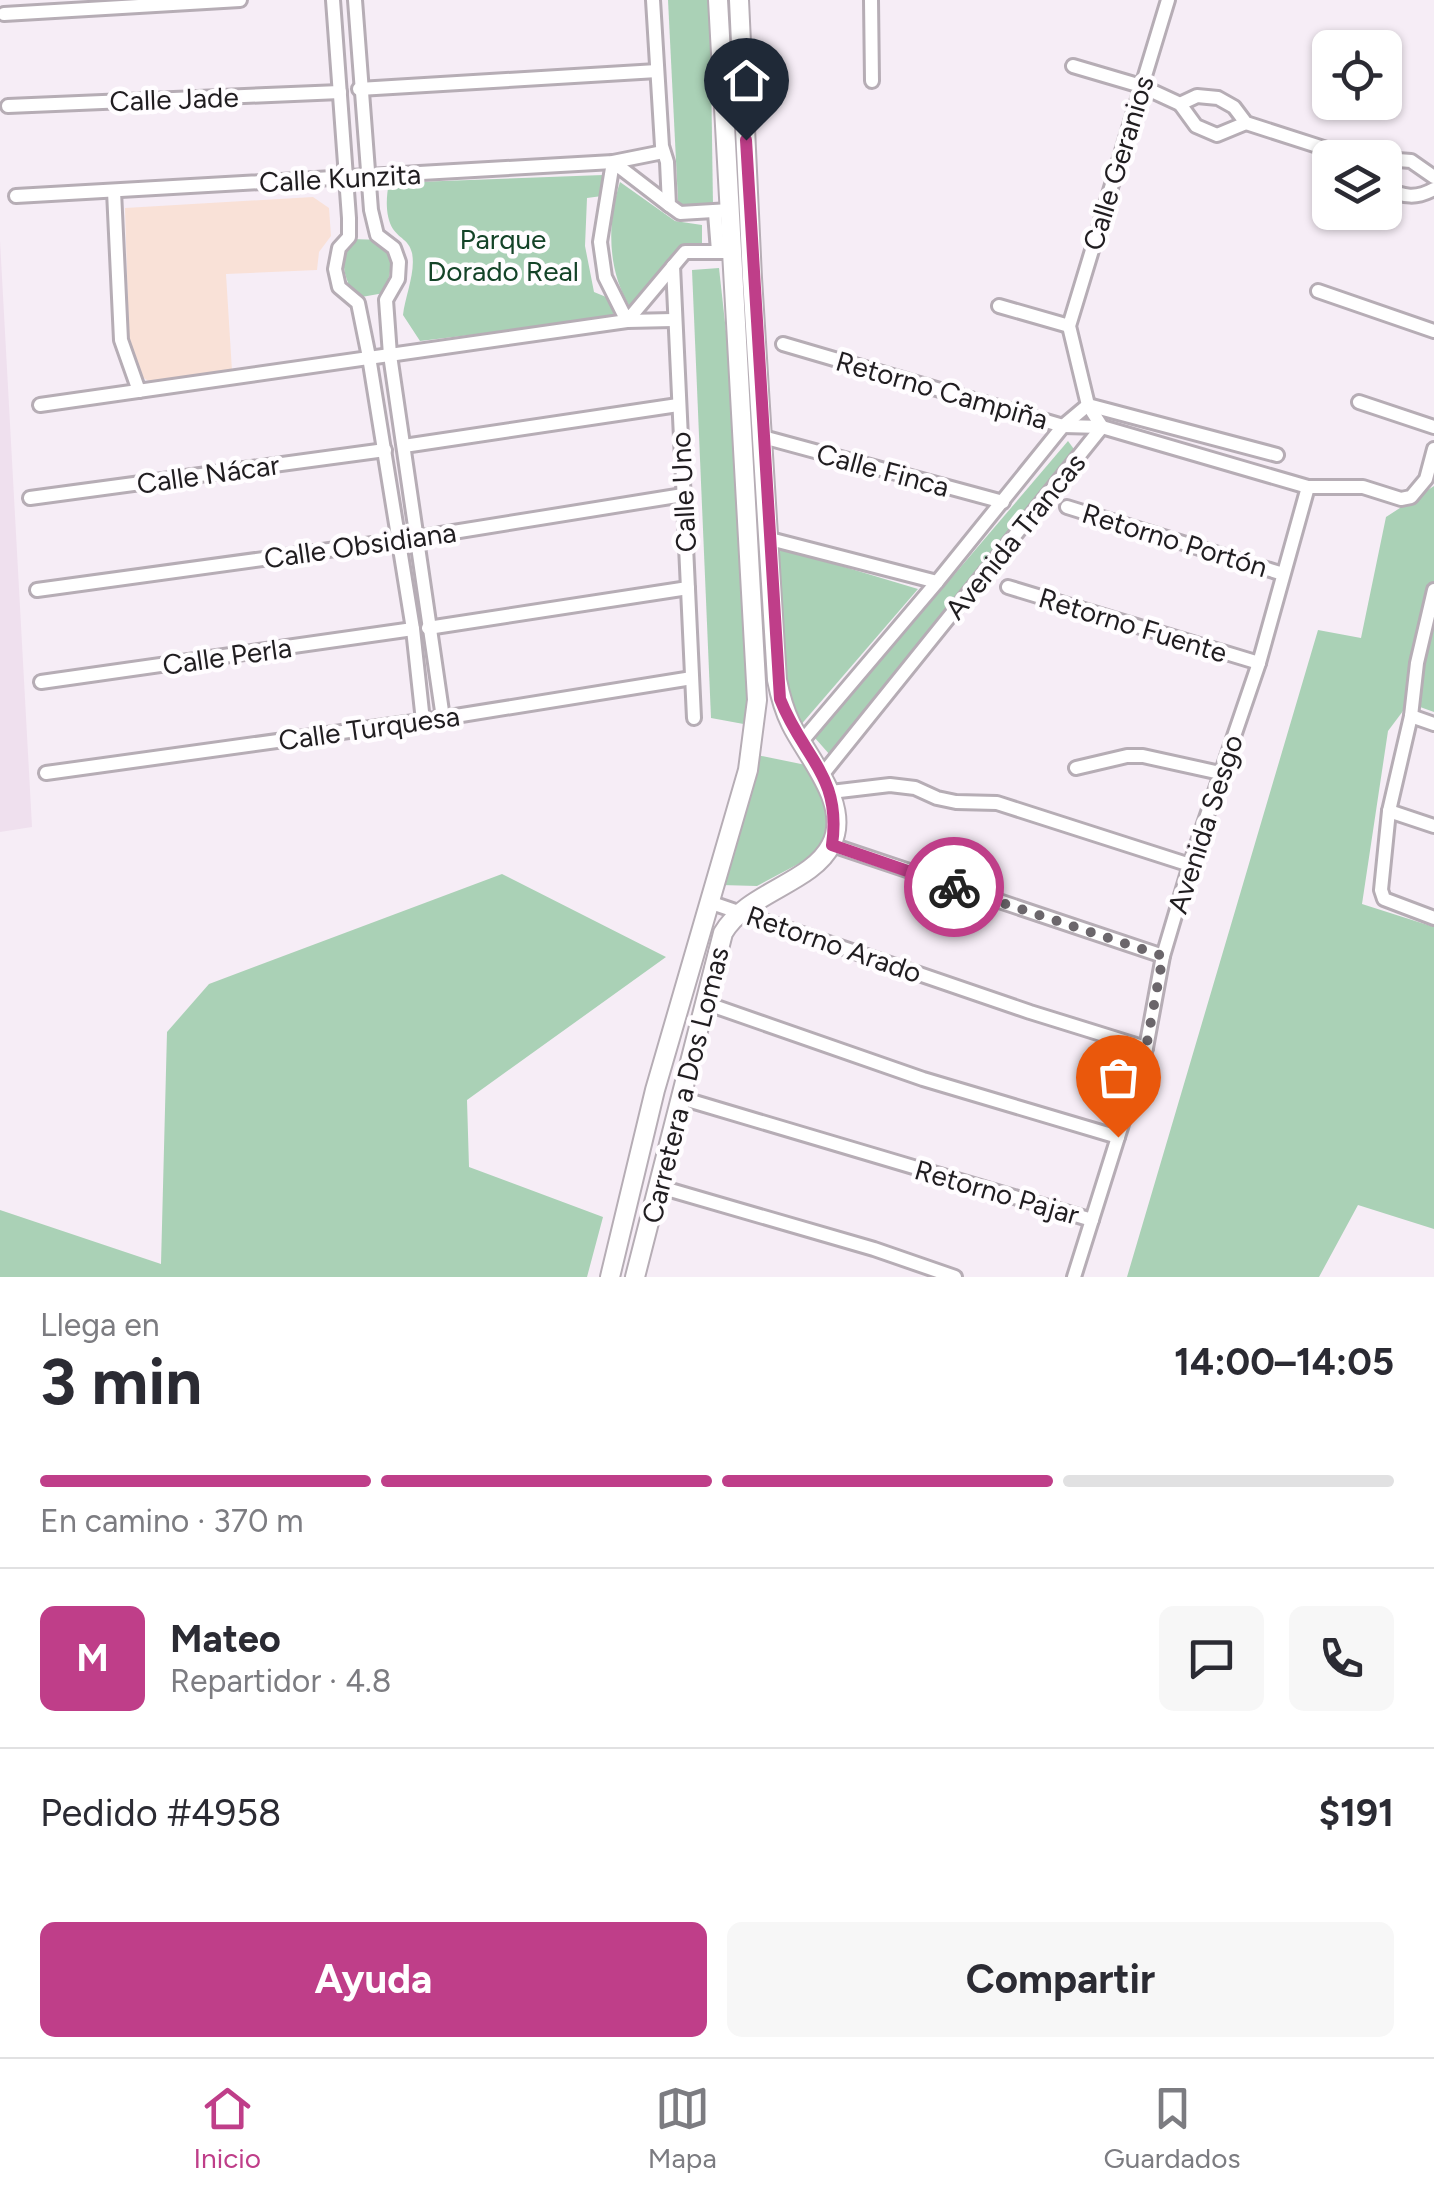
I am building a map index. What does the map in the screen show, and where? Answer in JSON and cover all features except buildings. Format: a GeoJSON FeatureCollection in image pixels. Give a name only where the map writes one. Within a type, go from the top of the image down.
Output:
{"type":"FeatureCollection","features":[{"type":"Feature","properties":{"kind":"main road","name":"Carretera a Dos Lomas"},"geometry":{"type":"LineString","coordinates":[[642,1275],[723,933],[740,910],[811,867],[832,845],[836,817],[827,784],[788,719],[777,680],[763,437],[746,328],[725,251],[718,0]]}},
{"type":"Feature","properties":{"kind":"main road","name":"Carretera a Dos Lomas"},"geometry":{"type":"LineString","coordinates":[[610,1277],[656,1090],[748,770],[757,700],[739,0]]}},
{"type":"Feature","properties":{"kind":"street"},"geometry":{"type":"LineString","coordinates":[[4,14],[240,0]]}},
{"type":"Feature","properties":{"kind":"street"},"geometry":{"type":"LineString","coordinates":[[333,0],[349,237]]}},
{"type":"Feature","properties":{"kind":"street"},"geometry":{"type":"LineString","coordinates":[[355,0],[370,210],[377,235],[394,248],[399,262],[398,279],[386,300],[390,354],[442,718]]}},
{"type":"Feature","properties":{"kind":"street"},"geometry":{"type":"LineString","coordinates":[[654,0],[669,206]]}},
{"type":"Feature","properties":{"kind":"street"},"geometry":{"type":"LineString","coordinates":[[872,0],[872,81]]}},
{"type":"Feature","properties":{"kind":"street","name":"Calle Geranios"},"geometry":{"type":"LineString","coordinates":[[1069,326],[1168,0]]}},
{"type":"Feature","properties":{"kind":"street"},"geometry":{"type":"LineString","coordinates":[[1073,66],[1141,86],[1180,104],[1196,126],[1217,135],[1246,124]]}},
{"type":"Feature","properties":{"kind":"street"},"geometry":{"type":"LineString","coordinates":[[359,89],[658,71]]}},
{"type":"Feature","properties":{"kind":"street","name":"Calle Jade"},"geometry":{"type":"LineString","coordinates":[[8,106],[340,92]]}},
{"type":"Feature","properties":{"kind":"street"},"geometry":{"type":"LineString","coordinates":[[1180,104],[1197,96],[1218,98],[1234,107],[1246,124],[1312,145]]}},
{"type":"Feature","properties":{"kind":"street","name":"Calle Kunzita"},"geometry":{"type":"LineString","coordinates":[[16,196],[613,162],[663,152]]}},
{"type":"Feature","properties":{"kind":"street"},"geometry":{"type":"LineString","coordinates":[[1402,160],[1411,161],[1434,177]]}},
{"type":"Feature","properties":{"kind":"street"},"geometry":{"type":"LineString","coordinates":[[627,321],[605,277],[600,242],[613,162],[680,213],[723,212]]}},
{"type":"Feature","properties":{"kind":"street"},"geometry":{"type":"LineString","coordinates":[[1402,196],[1421,196],[1434,189]]}},
{"type":"Feature","properties":{"kind":"street"},"geometry":{"type":"LineString","coordinates":[[114,191],[122,340],[139,391]]}},
{"type":"Feature","properties":{"kind":"street"},"geometry":{"type":"LineString","coordinates":[[377,235],[349,237],[339,248],[334,268],[339,288],[358,303],[369,357],[413,629],[423,721]]}},
{"type":"Feature","properties":{"kind":"street"},"geometry":{"type":"LineString","coordinates":[[627,321],[685,252],[725,251]]}},
{"type":"Feature","properties":{"kind":"street","name":"Calle Uno"},"geometry":{"type":"LineString","coordinates":[[672,266],[694,718]]}},
{"type":"Feature","properties":{"kind":"street"},"geometry":{"type":"LineString","coordinates":[[1318,292],[1434,331]]}},
{"type":"Feature","properties":{"kind":"street"},"geometry":{"type":"LineString","coordinates":[[358,303],[386,300]]}},
{"type":"Feature","properties":{"kind":"street"},"geometry":{"type":"LineString","coordinates":[[999,306],[1069,326],[1088,405],[1276,455]]}},
{"type":"Feature","properties":{"kind":"street"},"geometry":{"type":"LineString","coordinates":[[40,404],[627,321],[674,320]]}},
{"type":"Feature","properties":{"kind":"street","name":"Retorno Campiña"},"geometry":{"type":"LineString","coordinates":[[782,344],[1063,426],[1102,427],[1308,487],[1363,487],[1401,499],[1411,497],[1430,480]]}},
{"type":"Feature","properties":{"kind":"street"},"geometry":{"type":"LineString","coordinates":[[1359,402],[1434,428]]}},
{"type":"Feature","properties":{"kind":"street"},"geometry":{"type":"LineString","coordinates":[[404,446],[678,404]]}},
{"type":"Feature","properties":{"kind":"street","name":"Avenida Trancas"},"geometry":{"type":"LineString","coordinates":[[802,741],[938,582],[1063,426],[1088,405],[1102,427],[827,784]]}},
{"type":"Feature","properties":{"kind":"street","name":"Calle Finca"},"geometry":{"type":"LineString","coordinates":[[763,437],[1003,502]]}},
{"type":"Feature","properties":{"kind":"street"},"geometry":{"type":"LineString","coordinates":[[1430,480],[1434,449]]}},
{"type":"Feature","properties":{"kind":"street","name":"Calle Nácar"},"geometry":{"type":"LineString","coordinates":[[30,498],[385,450]]}},
{"type":"Feature","properties":{"kind":"street","name":"Avenida Sesgo"},"geometry":{"type":"LineString","coordinates":[[1074,1277],[1146,1048],[1163,956],[1258,663],[1308,487]]}},
{"type":"Feature","properties":{"kind":"street","name":"Calle Obsidiana"},"geometry":{"type":"LineString","coordinates":[[37,590],[416,538],[682,495]]}},
{"type":"Feature","properties":{"kind":"street","name":"Retorno Portón"},"geometry":{"type":"LineString","coordinates":[[1066,507],[1283,574]]}},
{"type":"Feature","properties":{"kind":"street"},"geometry":{"type":"LineString","coordinates":[[770,539],[938,582]]}},
{"type":"Feature","properties":{"kind":"street","name":"Retorno Fuente"},"geometry":{"type":"LineString","coordinates":[[1008,587],[1258,663]]}},
{"type":"Feature","properties":{"kind":"street"},"geometry":{"type":"LineString","coordinates":[[428,628],[688,588]]}},
{"type":"Feature","properties":{"kind":"street"},"geometry":{"type":"LineString","coordinates":[[1434,590],[1417,663],[1411,716],[1388,811],[1381,876],[1384,900],[1434,918]]}},
{"type":"Feature","properties":{"kind":"street","name":"Calle Perla"},"geometry":{"type":"LineString","coordinates":[[41,682],[413,629]]}},
{"type":"Feature","properties":{"kind":"street","name":"Calle Turquesa"},"geometry":{"type":"LineString","coordinates":[[46,773],[423,721],[692,678]]}},
{"type":"Feature","properties":{"kind":"street"},"geometry":{"type":"LineString","coordinates":[[1411,716],[1434,724]]}},
{"type":"Feature","properties":{"kind":"street"},"geometry":{"type":"LineString","coordinates":[[1076,768],[1143,756],[1220,774]]}},
{"type":"Feature","properties":{"kind":"street"},"geometry":{"type":"LineString","coordinates":[[827,784],[916,788],[956,802],[997,804],[1190,865]]}},
{"type":"Feature","properties":{"kind":"street"},"geometry":{"type":"LineString","coordinates":[[1388,811],[1434,826]]}},
{"type":"Feature","properties":{"kind":"street"},"geometry":{"type":"LineString","coordinates":[[832,845],[1163,956]]}},
{"type":"Feature","properties":{"kind":"street","name":"Retorno Arado"},"geometry":{"type":"LineString","coordinates":[[709,902],[1146,1048]]}},
{"type":"Feature","properties":{"kind":"street"},"geometry":{"type":"LineString","coordinates":[[705,1002],[923,1079],[1118,1137]]}},
{"type":"Feature","properties":{"kind":"street","name":"Retorno Pajar"},"geometry":{"type":"LineString","coordinates":[[681,1098],[1092,1220]]}},
{"type":"Feature","properties":{"kind":"street"},"geometry":{"type":"LineString","coordinates":[[660,1187],[874,1249],[955,1277]]}},
{"type":"Feature","properties":{"kind":"shaded area"},"geometry":{"type":"Polygon","coordinates":[[[313,197],[329,208],[331,236],[319,252],[317,270],[226,274],[232,371],[152,383],[140,376],[129,338],[125,208],[313,197]]]}},
{"type":"Feature","properties":{"kind":"shaded area"},"geometry":{"type":"Polygon","coordinates":[[[0,241],[32,827],[0,832],[0,241]]]}},
{"type":"Feature","properties":{"kind":"green space"},"geometry":{"type":"Polygon","coordinates":[[[668,0],[710,0],[713,206],[686,208],[678,201],[668,0]]]}},
{"type":"Feature","properties":{"kind":"green space","name":"Parque Dorado Real"},"geometry":{"type":"Polygon","coordinates":[[[603,175],[602,196],[587,198],[585,246],[594,292],[611,299],[614,318],[420,341],[403,315],[413,260],[409,245],[393,229],[389,218],[389,183],[603,175]]]}},
{"type":"Feature","properties":{"kind":"green space"},"geometry":{"type":"Polygon","coordinates":[[[620,182],[675,221],[702,225],[702,245],[682,252],[640,303],[630,307],[613,262],[611,229],[620,182]]]}},
{"type":"Feature","properties":{"kind":"green space"},"geometry":{"type":"Polygon","coordinates":[[[351,239],[383,240],[391,266],[384,293],[356,298],[344,269],[351,239]]]}},
{"type":"Feature","properties":{"kind":"green space"},"geometry":{"type":"Polygon","coordinates":[[[719,268],[743,486],[749,725],[711,718],[692,270],[719,268]]]}},
{"type":"Feature","properties":{"kind":"green space"},"geometry":{"type":"Polygon","coordinates":[[[1068,441],[1076,452],[830,755],[815,738],[1068,441]]]}},
{"type":"Feature","properties":{"kind":"green space"},"geometry":{"type":"Polygon","coordinates":[[[1434,486],[1434,712],[1409,703],[1388,731],[1362,904],[1434,927],[1434,1229],[1358,1205],[1319,1277],[1127,1277],[1318,630],[1361,638],[1386,517],[1434,486]]]}},
{"type":"Feature","properties":{"kind":"green space"},"geometry":{"type":"Polygon","coordinates":[[[778,547],[918,589],[799,727],[784,687],[778,547]]]}},
{"type":"Feature","properties":{"kind":"green space"},"geometry":{"type":"Polygon","coordinates":[[[757,755],[806,765],[832,799],[829,838],[802,862],[757,886],[721,885],[757,755]]]}},
{"type":"Feature","properties":{"kind":"green space"},"geometry":{"type":"Polygon","coordinates":[[[502,874],[666,957],[467,1100],[469,1167],[603,1217],[587,1277],[0,1277],[0,1210],[161,1264],[167,1032],[209,984],[502,874]]]}},
{"type":"Feature","properties":{"kind":"way so far"},"geometry":{"type":"LineString","coordinates":[[954,887],[1163,956],[1146,1048],[1118,1137]]}},
{"type":"Feature","properties":{"kind":"route"},"geometry":{"type":"LineString","coordinates":[[746,140],[780,699],[831,792],[836,817],[832,845],[954,887]]}}]}
